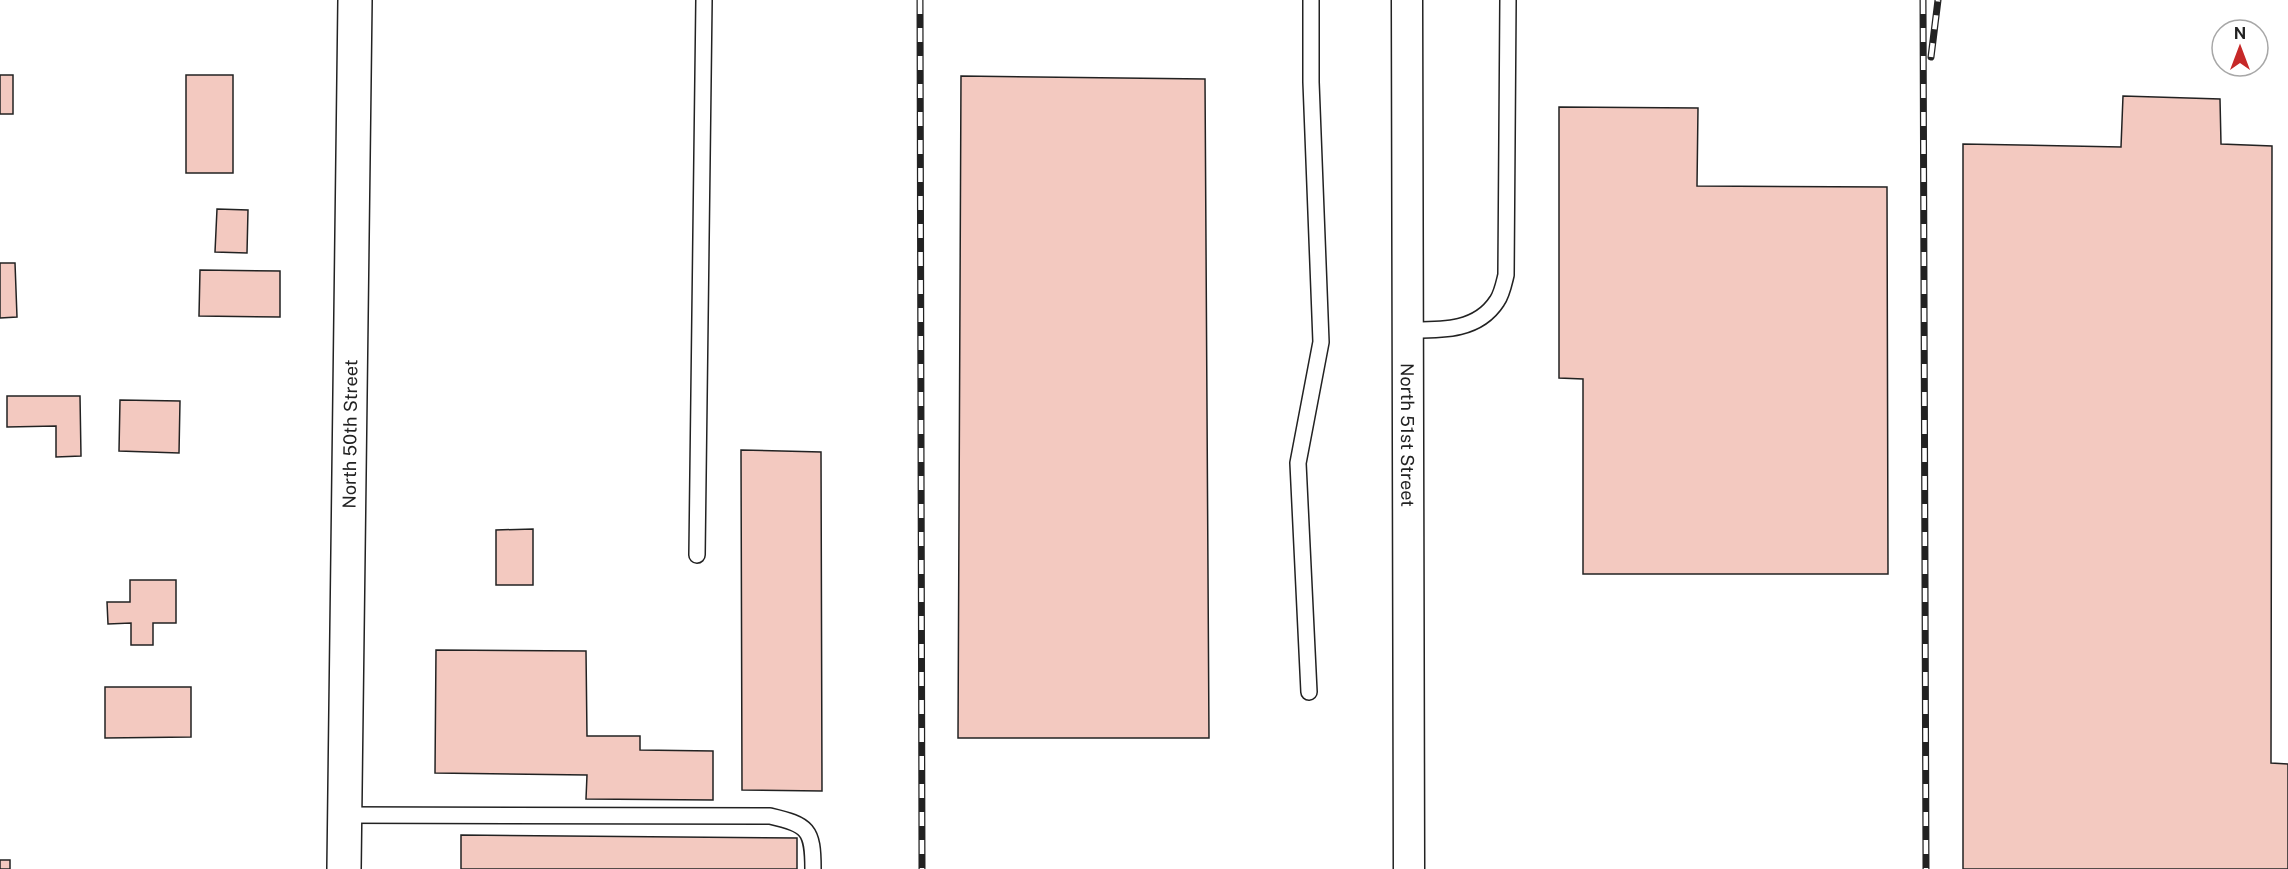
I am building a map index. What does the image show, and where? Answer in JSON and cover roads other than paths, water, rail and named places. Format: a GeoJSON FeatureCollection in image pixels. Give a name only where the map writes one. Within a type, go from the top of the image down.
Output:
{"type":"FeatureCollection","features":[{"type":"Feature","properties":{"kind":"street","name":"North 50th Street"},"geometry":{"type":"LineString","coordinates":[[344,869],[355,0]]}},
{"type":"Feature","properties":{"kind":"street","name":"North 51st Street"},"geometry":{"type":"LineString","coordinates":[[1407,0],[1409,869]]}},
{"type":"Feature","properties":{"kind":"lane"},"geometry":{"type":"LineString","coordinates":[[697,555],[704,0]]}},
{"type":"Feature","properties":{"kind":"lane"},"geometry":{"type":"LineString","coordinates":[[1309,692],[1298,463],[1321,342],[1311,82],[1311,0]]}},
{"type":"Feature","properties":{"kind":"lane"},"geometry":{"type":"LineString","coordinates":[[1407,330],[1448,330],[1478,321],[1497,301],[1506,275],[1508,0]]}},
{"type":"Feature","properties":{"kind":"lane"},"geometry":{"type":"LineString","coordinates":[[344,814],[770,816],[793,821],[806,830],[813,845],[813,869]]}},
{"type":"Feature","properties":{"kind":"railway"},"geometry":{"type":"LineString","coordinates":[[920,0],[922,869]]}},
{"type":"Feature","properties":{"kind":"railway"},"geometry":{"type":"LineString","coordinates":[[1923,0],[1926,869]]}},
{"type":"Feature","properties":{"kind":"railway"},"geometry":{"type":"LineString","coordinates":[[1931,57],[1938,0]]}}]}
